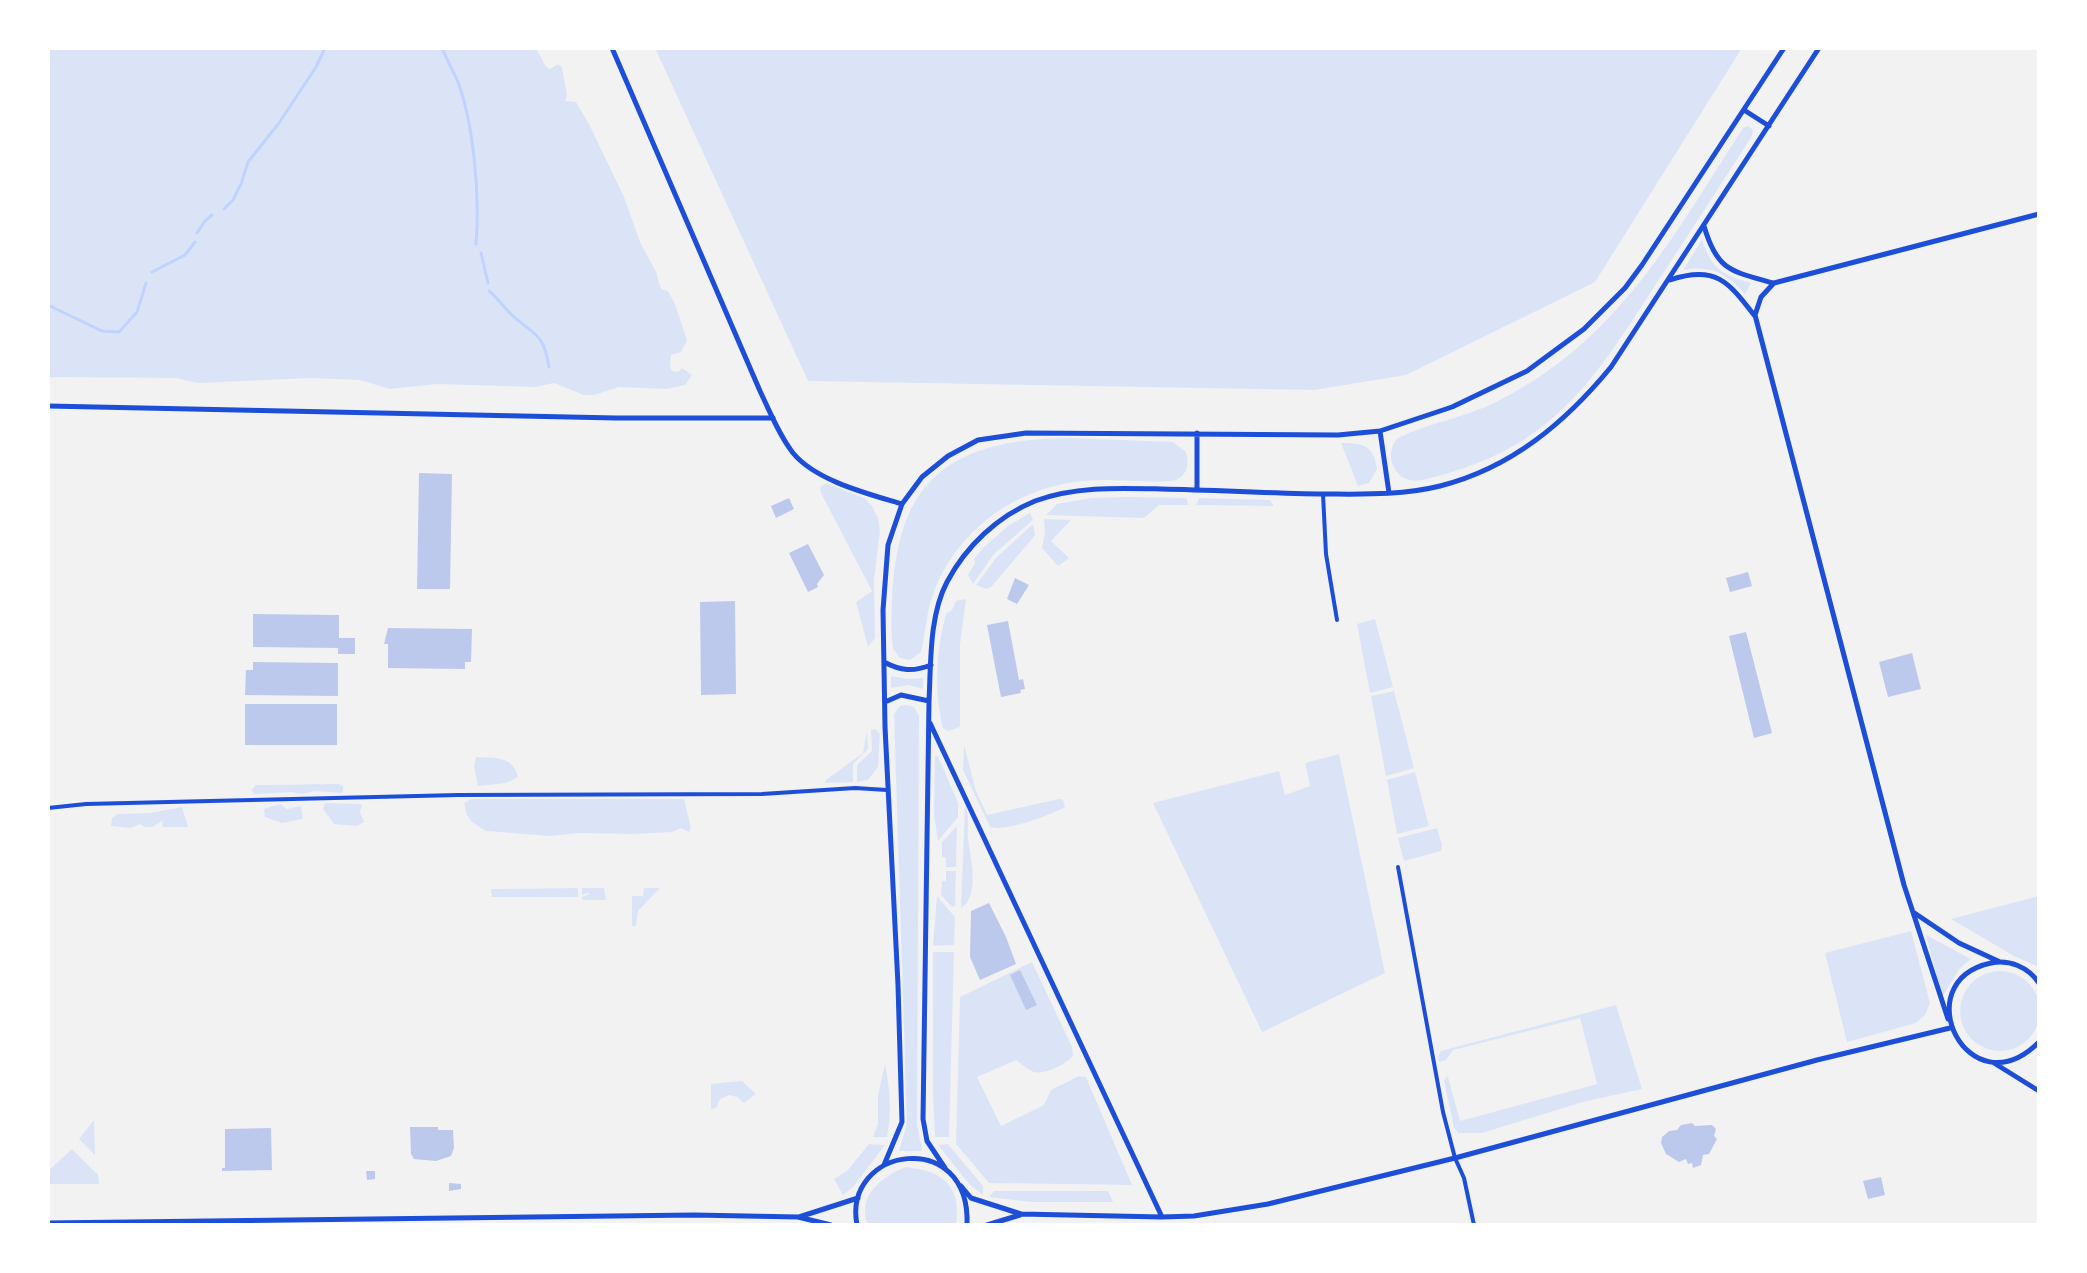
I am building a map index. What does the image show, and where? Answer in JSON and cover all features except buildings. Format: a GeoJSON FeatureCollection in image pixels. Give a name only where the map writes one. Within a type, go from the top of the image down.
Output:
{"type":"FeatureCollection","features":[{"type":"Feature","properties":{"kind":"main road"},"geometry":{"type":"LineString","coordinates":[[612,48],[773,418],[795,455],[805,464],[847,486],[902,504]]}},
{"type":"Feature","properties":{"kind":"main road"},"geometry":{"type":"LineString","coordinates":[[884,1165],[902,1122],[887,790],[883,610],[886,560],[893,524],[902,504],[922,477],[948,456],[978,440],[1026,433],[1306,436],[1380,431],[1452,407],[1493,389],[1527,371],[1584,329],[1633,276],[1784,48]]}},
{"type":"Feature","properties":{"kind":"main road"},"geometry":{"type":"LineString","coordinates":[[1819,48],[1611,367],[1585,398],[1540,438],[1484,471],[1441,485],[1389,493],[1127,488],[1083,490],[1037,501],[1012,512],[978,540],[948,581],[937,614],[931,665],[923,1119],[927,1141],[971,1198],[1021,1214],[1194,1216],[1268,1204],[1455,1158],[1826,1057],[1950,1028]]}},
{"type":"Feature","properties":{"kind":"main road"},"geometry":{"type":"LineString","coordinates":[[1744,110],[1769,126]]}},
{"type":"Feature","properties":{"kind":"main road"},"geometry":{"type":"LineString","coordinates":[[1755,315],[1761,297],[1774,283],[2039,214]]}},
{"type":"Feature","properties":{"kind":"main road"},"geometry":{"type":"LineString","coordinates":[[1704,226],[1716,256],[1724,266],[1774,283]]}},
{"type":"Feature","properties":{"kind":"main road"},"geometry":{"type":"LineString","coordinates":[[1668,280],[1700,274],[1722,279],[1755,315],[1913,911],[1950,1028],[1959,1045],[1974,1057],[1993,1063],[2039,1091]]}},
{"type":"Feature","properties":{"kind":"main road"},"geometry":{"type":"LineString","coordinates":[[48,406],[616,418],[773,418]]}},
{"type":"Feature","properties":{"kind":"main road"},"geometry":{"type":"LineString","coordinates":[[1380,431],[1389,493]]}},
{"type":"Feature","properties":{"kind":"main road"},"geometry":{"type":"LineString","coordinates":[[1197,433],[1197,490]]}},
{"type":"Feature","properties":{"kind":"main road"},"geometry":{"type":"LineString","coordinates":[[884,662],[897,669],[917,670],[931,665]]}},
{"type":"Feature","properties":{"kind":"main road"},"geometry":{"type":"LineString","coordinates":[[885,702],[901,695],[929,701]]}},
{"type":"Feature","properties":{"kind":"main road"},"geometry":{"type":"LineString","coordinates":[[929,722],[1166,1225]]}},
{"type":"Feature","properties":{"kind":"main road"},"geometry":{"type":"LineString","coordinates":[[1913,911],[1959,943],[1999,962],[2025,969],[2038,980]]}},
{"type":"Feature","properties":{"kind":"main road"},"geometry":{"type":"LineString","coordinates":[[1948,1019],[1950,997],[1961,979],[1978,966],[1999,962]]}},
{"type":"Feature","properties":{"kind":"main road"},"geometry":{"type":"LineString","coordinates":[[1993,1063],[2019,1058],[2039,1042]]}},
{"type":"Feature","properties":{"kind":"main road"},"geometry":{"type":"LineString","coordinates":[[857,1225],[858,1198],[868,1179],[884,1165],[899,1159],[915,1158],[945,1168]]}},
{"type":"Feature","properties":{"kind":"main road"},"geometry":{"type":"LineString","coordinates":[[961,1186],[968,1206],[967,1225]]}},
{"type":"Feature","properties":{"kind":"main road"},"geometry":{"type":"LineString","coordinates":[[798,1217],[858,1198]]}},
{"type":"Feature","properties":{"kind":"main road"},"geometry":{"type":"LineString","coordinates":[[987,1225],[1021,1214]]}},
{"type":"Feature","properties":{"kind":"main road"},"geometry":{"type":"LineString","coordinates":[[48,1223],[694,1215],[798,1217],[831,1225]]}},
{"type":"Feature","properties":{"kind":"street"},"geometry":{"type":"LineString","coordinates":[[1323,494],[1326,554],[1337,620]]}},
{"type":"Feature","properties":{"kind":"street"},"geometry":{"type":"LineString","coordinates":[[48,808],[86,804],[458,795],[702,796],[855,788],[887,790]]}},
{"type":"Feature","properties":{"kind":"street"},"geometry":{"type":"LineString","coordinates":[[1398,867],[1435,1071],[1474,1225]]}},
{"type":"Feature","properties":{"kind":"shaded area"},"geometry":{"type":"Polygon","coordinates":[[[48,48],[536,48],[546,67],[550,69],[558,64],[562,67],[567,95],[565,101],[576,102],[589,124],[624,197],[661,289],[668,291],[675,304],[687,340],[681,352],[671,355],[670,367],[678,372],[682,368],[692,375],[685,385],[666,389],[619,387],[594,395],[584,395],[554,383],[535,387],[437,384],[390,389],[360,380],[311,378],[198,383],[175,378],[48,377],[48,48]]]}},
{"type":"Feature","properties":{"kind":"shaded area"},"geometry":{"type":"Polygon","coordinates":[[[655,48],[1742,48],[1595,282],[1406,375],[1314,390],[808,381],[655,48]]]}},
{"type":"Feature","properties":{"kind":"shaded area"},"geometry":{"type":"Polygon","coordinates":[[[1748,126],[1753,130],[1752,136],[1632,321],[1586,384],[1562,410],[1503,452],[1466,467],[1413,481],[1399,474],[1394,468],[1391,453],[1398,438],[1496,402],[1539,377],[1576,349],[1609,318],[1666,247],[1743,128],[1748,126]]]}},
{"type":"Feature","properties":{"kind":"shaded area"},"geometry":{"type":"Polygon","coordinates":[[[1702,240],[1719,269],[1751,283],[1745,294],[1717,272],[1683,270],[1702,240]]]}},
{"type":"Feature","properties":{"kind":"shaded area"},"geometry":{"type":"Polygon","coordinates":[[[1070,438],[1173,442],[1186,452],[1187,466],[1185,473],[1174,481],[1094,480],[1058,485],[1034,492],[992,516],[958,549],[945,569],[931,600],[921,652],[910,660],[900,658],[893,649],[892,641],[892,593],[897,551],[908,516],[924,488],[948,466],[980,451],[1020,441],[1070,438]]]}},
{"type":"Feature","properties":{"kind":"shaded area"},"geometry":{"type":"Polygon","coordinates":[[[1341,443],[1361,445],[1370,450],[1377,469],[1369,483],[1358,486],[1341,443]]]}},
{"type":"Feature","properties":{"kind":"shaded area"},"geometry":{"type":"Polygon","coordinates":[[[826,483],[864,498],[878,518],[880,531],[874,580],[875,638],[868,647],[856,602],[872,591],[821,493],[820,487],[826,483]]]}},
{"type":"Feature","properties":{"kind":"shaded area"},"geometry":{"type":"Polygon","coordinates":[[[1091,498],[1183,498],[1187,499],[1188,505],[1159,505],[1144,518],[1046,515],[1057,504],[1091,498]]]}},
{"type":"Feature","properties":{"kind":"shaded area"},"geometry":{"type":"Polygon","coordinates":[[[1199,498],[1270,500],[1274,506],[1196,505],[1199,498]]]}},
{"type":"Feature","properties":{"kind":"shaded area"},"geometry":{"type":"Polygon","coordinates":[[[1030,513],[1033,520],[994,554],[973,584],[968,575],[974,559],[1008,526],[1030,513]]]}},
{"type":"Feature","properties":{"kind":"shaded area"},"geometry":{"type":"Polygon","coordinates":[[[1044,519],[1071,520],[1051,541],[1069,558],[1058,566],[1042,548],[1044,519]]]}},
{"type":"Feature","properties":{"kind":"shaded area"},"geometry":{"type":"Polygon","coordinates":[[[1033,524],[1035,535],[991,587],[987,589],[976,585],[996,558],[1033,524]]]}},
{"type":"Feature","properties":{"kind":"shaded area"},"geometry":{"type":"Polygon","coordinates":[[[964,599],[960,644],[960,727],[948,731],[943,728],[938,700],[938,657],[946,614],[956,601],[964,599]]]}},
{"type":"Feature","properties":{"kind":"shaded area"},"geometry":{"type":"Polygon","coordinates":[[[1375,619],[1393,687],[1370,693],[1357,624],[1375,619]]]}},
{"type":"Feature","properties":{"kind":"shaded area"},"geometry":{"type":"Polygon","coordinates":[[[891,676],[923,678],[923,689],[908,685],[891,688],[891,676]]]}},
{"type":"Feature","properties":{"kind":"shaded area"},"geometry":{"type":"Polygon","coordinates":[[[1394,691],[1414,768],[1386,776],[1371,696],[1394,691]]]}},
{"type":"Feature","properties":{"kind":"shaded area"},"geometry":{"type":"Polygon","coordinates":[[[900,706],[914,707],[919,716],[917,1124],[922,1151],[899,1151],[907,1124],[894,714],[900,706]]]}},
{"type":"Feature","properties":{"kind":"shaded area"},"geometry":{"type":"Polygon","coordinates":[[[875,729],[880,734],[878,767],[868,780],[857,782],[857,765],[872,751],[871,730],[875,729]]]}},
{"type":"Feature","properties":{"kind":"shaded area"},"geometry":{"type":"Polygon","coordinates":[[[867,731],[868,749],[853,764],[853,782],[825,783],[863,753],[867,731]]]}},
{"type":"Feature","properties":{"kind":"shaded area"},"geometry":{"type":"Polygon","coordinates":[[[964,745],[976,791],[987,815],[1059,799],[1063,800],[1065,807],[1017,825],[990,827],[963,770],[964,745]]]}},
{"type":"Feature","properties":{"kind":"shaded area"},"geometry":{"type":"Polygon","coordinates":[[[1339,754],[1385,973],[1262,1032],[1153,803],[1279,771],[1285,795],[1310,786],[1305,763],[1339,754]]]}},
{"type":"Feature","properties":{"kind":"shaded area"},"geometry":{"type":"Polygon","coordinates":[[[935,756],[938,756],[958,803],[958,817],[938,841],[934,814],[935,756]]]}},
{"type":"Feature","properties":{"kind":"shaded area"},"geometry":{"type":"Polygon","coordinates":[[[476,757],[508,762],[518,777],[506,783],[478,786],[474,766],[476,757]]]}},
{"type":"Feature","properties":{"kind":"shaded area"},"geometry":{"type":"Polygon","coordinates":[[[1415,772],[1429,826],[1397,834],[1387,780],[1415,772]]]}},
{"type":"Feature","properties":{"kind":"shaded area"},"geometry":{"type":"Polygon","coordinates":[[[256,785],[343,786],[343,793],[255,794],[251,790],[256,785]]]}},
{"type":"Feature","properties":{"kind":"shaded area"},"geometry":{"type":"Polygon","coordinates":[[[471,799],[684,799],[691,828],[689,832],[681,828],[672,832],[550,836],[486,831],[467,815],[464,803],[471,799]]]}},
{"type":"Feature","properties":{"kind":"shaded area"},"geometry":{"type":"Polygon","coordinates":[[[325,803],[362,804],[360,812],[364,822],[357,826],[334,824],[323,809],[325,803]]]}},
{"type":"Feature","properties":{"kind":"shaded area"},"geometry":{"type":"Polygon","coordinates":[[[280,804],[287,809],[301,806],[303,819],[282,823],[265,817],[264,809],[280,804]]]}},
{"type":"Feature","properties":{"kind":"shaded area"},"geometry":{"type":"Polygon","coordinates":[[[965,805],[973,885],[967,902],[961,908],[965,805]]]}},
{"type":"Feature","properties":{"kind":"shaded area"},"geometry":{"type":"Polygon","coordinates":[[[182,807],[188,827],[163,827],[162,821],[152,827],[140,824],[131,828],[111,826],[112,818],[118,814],[150,813],[182,807]]]}},
{"type":"Feature","properties":{"kind":"shaded area"},"geometry":{"type":"Polygon","coordinates":[[[957,826],[956,867],[946,867],[942,842],[957,826]]]}},
{"type":"Feature","properties":{"kind":"shaded area"},"geometry":{"type":"Polygon","coordinates":[[[1437,828],[1441,851],[1404,861],[1398,838],[1437,828]]]}},
{"type":"Feature","properties":{"kind":"shaded area"},"geometry":{"type":"Polygon","coordinates":[[[946,871],[956,871],[955,906],[952,907],[941,895],[946,871]]]}},
{"type":"Feature","properties":{"kind":"shaded area"},"geometry":{"type":"Polygon","coordinates":[[[578,888],[578,897],[492,897],[491,889],[578,888]]]}},
{"type":"Feature","properties":{"kind":"shaded area"},"geometry":{"type":"Polygon","coordinates":[[[582,888],[604,888],[606,900],[583,900],[582,897],[590,894],[582,895],[582,888]]]}},
{"type":"Feature","properties":{"kind":"shaded area"},"geometry":{"type":"Polygon","coordinates":[[[644,888],[660,888],[638,911],[636,926],[632,926],[632,896],[643,896],[644,888]]]}},
{"type":"Feature","properties":{"kind":"shaded area"},"geometry":{"type":"Polygon","coordinates":[[[937,896],[955,917],[954,945],[933,946],[937,896]]]}},
{"type":"Feature","properties":{"kind":"shaded area"},"geometry":{"type":"Polygon","coordinates":[[[2039,896],[2039,967],[1951,919],[2039,896]]]}},
{"type":"Feature","properties":{"kind":"shaded area"},"geometry":{"type":"Polygon","coordinates":[[[1911,931],[1930,1003],[1925,1015],[1916,1023],[1847,1042],[1825,953],[1911,931]]]}},
{"type":"Feature","properties":{"kind":"shaded area"},"geometry":{"type":"Polygon","coordinates":[[[1926,935],[1971,959],[1960,968],[1942,997],[1926,935]]]}},
{"type":"Feature","properties":{"kind":"shaded area"},"geometry":{"type":"Polygon","coordinates":[[[933,952],[954,952],[949,1137],[935,1137],[933,952]]]}},
{"type":"Feature","properties":{"kind":"shaded area"},"geometry":{"type":"Polygon","coordinates":[[[1032,962],[1072,1047],[1073,1056],[1044,1072],[1032,1071],[1016,1060],[977,1077],[1001,1126],[1044,1105],[1051,1090],[1079,1076],[1086,1077],[1132,1185],[989,1183],[956,1144],[960,997],[1032,962]]]}},
{"type":"Feature","properties":{"kind":"shaded area"},"geometry":{"type":"Polygon","coordinates":[[[2000,971],[2015,974],[2028,983],[2037,996],[2040,1011],[2037,1026],[2028,1039],[2015,1048],[2000,1051],[1985,1048],[1972,1039],[1963,1026],[1960,1011],[1963,996],[1972,983],[1985,974],[2000,971]]]}},
{"type":"Feature","properties":{"kind":"shaded area"},"geometry":{"type":"Polygon","coordinates":[[[1616,1005],[1642,1089],[1583,1102],[1482,1133],[1458,1133],[1444,1081],[1446,1077],[1460,1121],[1597,1084],[1580,1018],[1453,1050],[1446,1060],[1439,1062],[1441,1051],[1616,1005]]]}},
{"type":"Feature","properties":{"kind":"shaded area"},"geometry":{"type":"Polygon","coordinates":[[[885,1064],[890,1100],[889,1128],[887,1137],[873,1137],[878,1124],[878,1095],[885,1064]]]}},
{"type":"Feature","properties":{"kind":"shaded area"},"geometry":{"type":"Polygon","coordinates":[[[742,1081],[756,1094],[744,1103],[729,1095],[711,1109],[711,1084],[742,1081]]]}},
{"type":"Feature","properties":{"kind":"shaded area"},"geometry":{"type":"Polygon","coordinates":[[[94,1120],[95,1155],[79,1139],[94,1120]]]}},
{"type":"Feature","properties":{"kind":"shaded area"},"geometry":{"type":"Polygon","coordinates":[[[869,1144],[885,1145],[853,1187],[843,1195],[834,1179],[847,1171],[869,1144]]]}},
{"type":"Feature","properties":{"kind":"shaded area"},"geometry":{"type":"Polygon","coordinates":[[[948,1144],[983,1186],[983,1195],[970,1185],[938,1145],[948,1144]]]}},
{"type":"Feature","properties":{"kind":"shaded area"},"geometry":{"type":"Polygon","coordinates":[[[72,1149],[98,1175],[99,1184],[48,1184],[48,1171],[72,1149]]]}},
{"type":"Feature","properties":{"kind":"shaded area"},"geometry":{"type":"Polygon","coordinates":[[[906,1167],[930,1172],[947,1183],[956,1200],[956,1225],[868,1225],[866,1205],[874,1188],[906,1167]]]}},
{"type":"Feature","properties":{"kind":"shaded area"},"geometry":{"type":"Polygon","coordinates":[[[994,1191],[1108,1191],[1113,1202],[1032,1202],[989,1197],[994,1191]]]}},
{"type":"Feature","properties":{"kind":"waterway"},"geometry":{"type":"LineString","coordinates":[[224,209],[233,200],[248,162],[279,123],[325,48]]}},
{"type":"Feature","properties":{"kind":"waterway"},"geometry":{"type":"LineString","coordinates":[[442,48],[464,99],[472,140],[476,244]]}},
{"type":"Feature","properties":{"kind":"waterway"},"geometry":{"type":"LineString","coordinates":[[197,233],[212,215]]}},
{"type":"Feature","properties":{"kind":"waterway"},"geometry":{"type":"LineString","coordinates":[[152,272],[185,255],[195,242]]}},
{"type":"Feature","properties":{"kind":"waterway"},"geometry":{"type":"LineString","coordinates":[[481,253],[488,283]]}},
{"type":"Feature","properties":{"kind":"waterway"},"geometry":{"type":"LineString","coordinates":[[48,305],[102,331],[119,332],[137,312],[146,283]]}},
{"type":"Feature","properties":{"kind":"waterway"},"geometry":{"type":"LineString","coordinates":[[489,291],[541,341],[549,367]]}}]}
